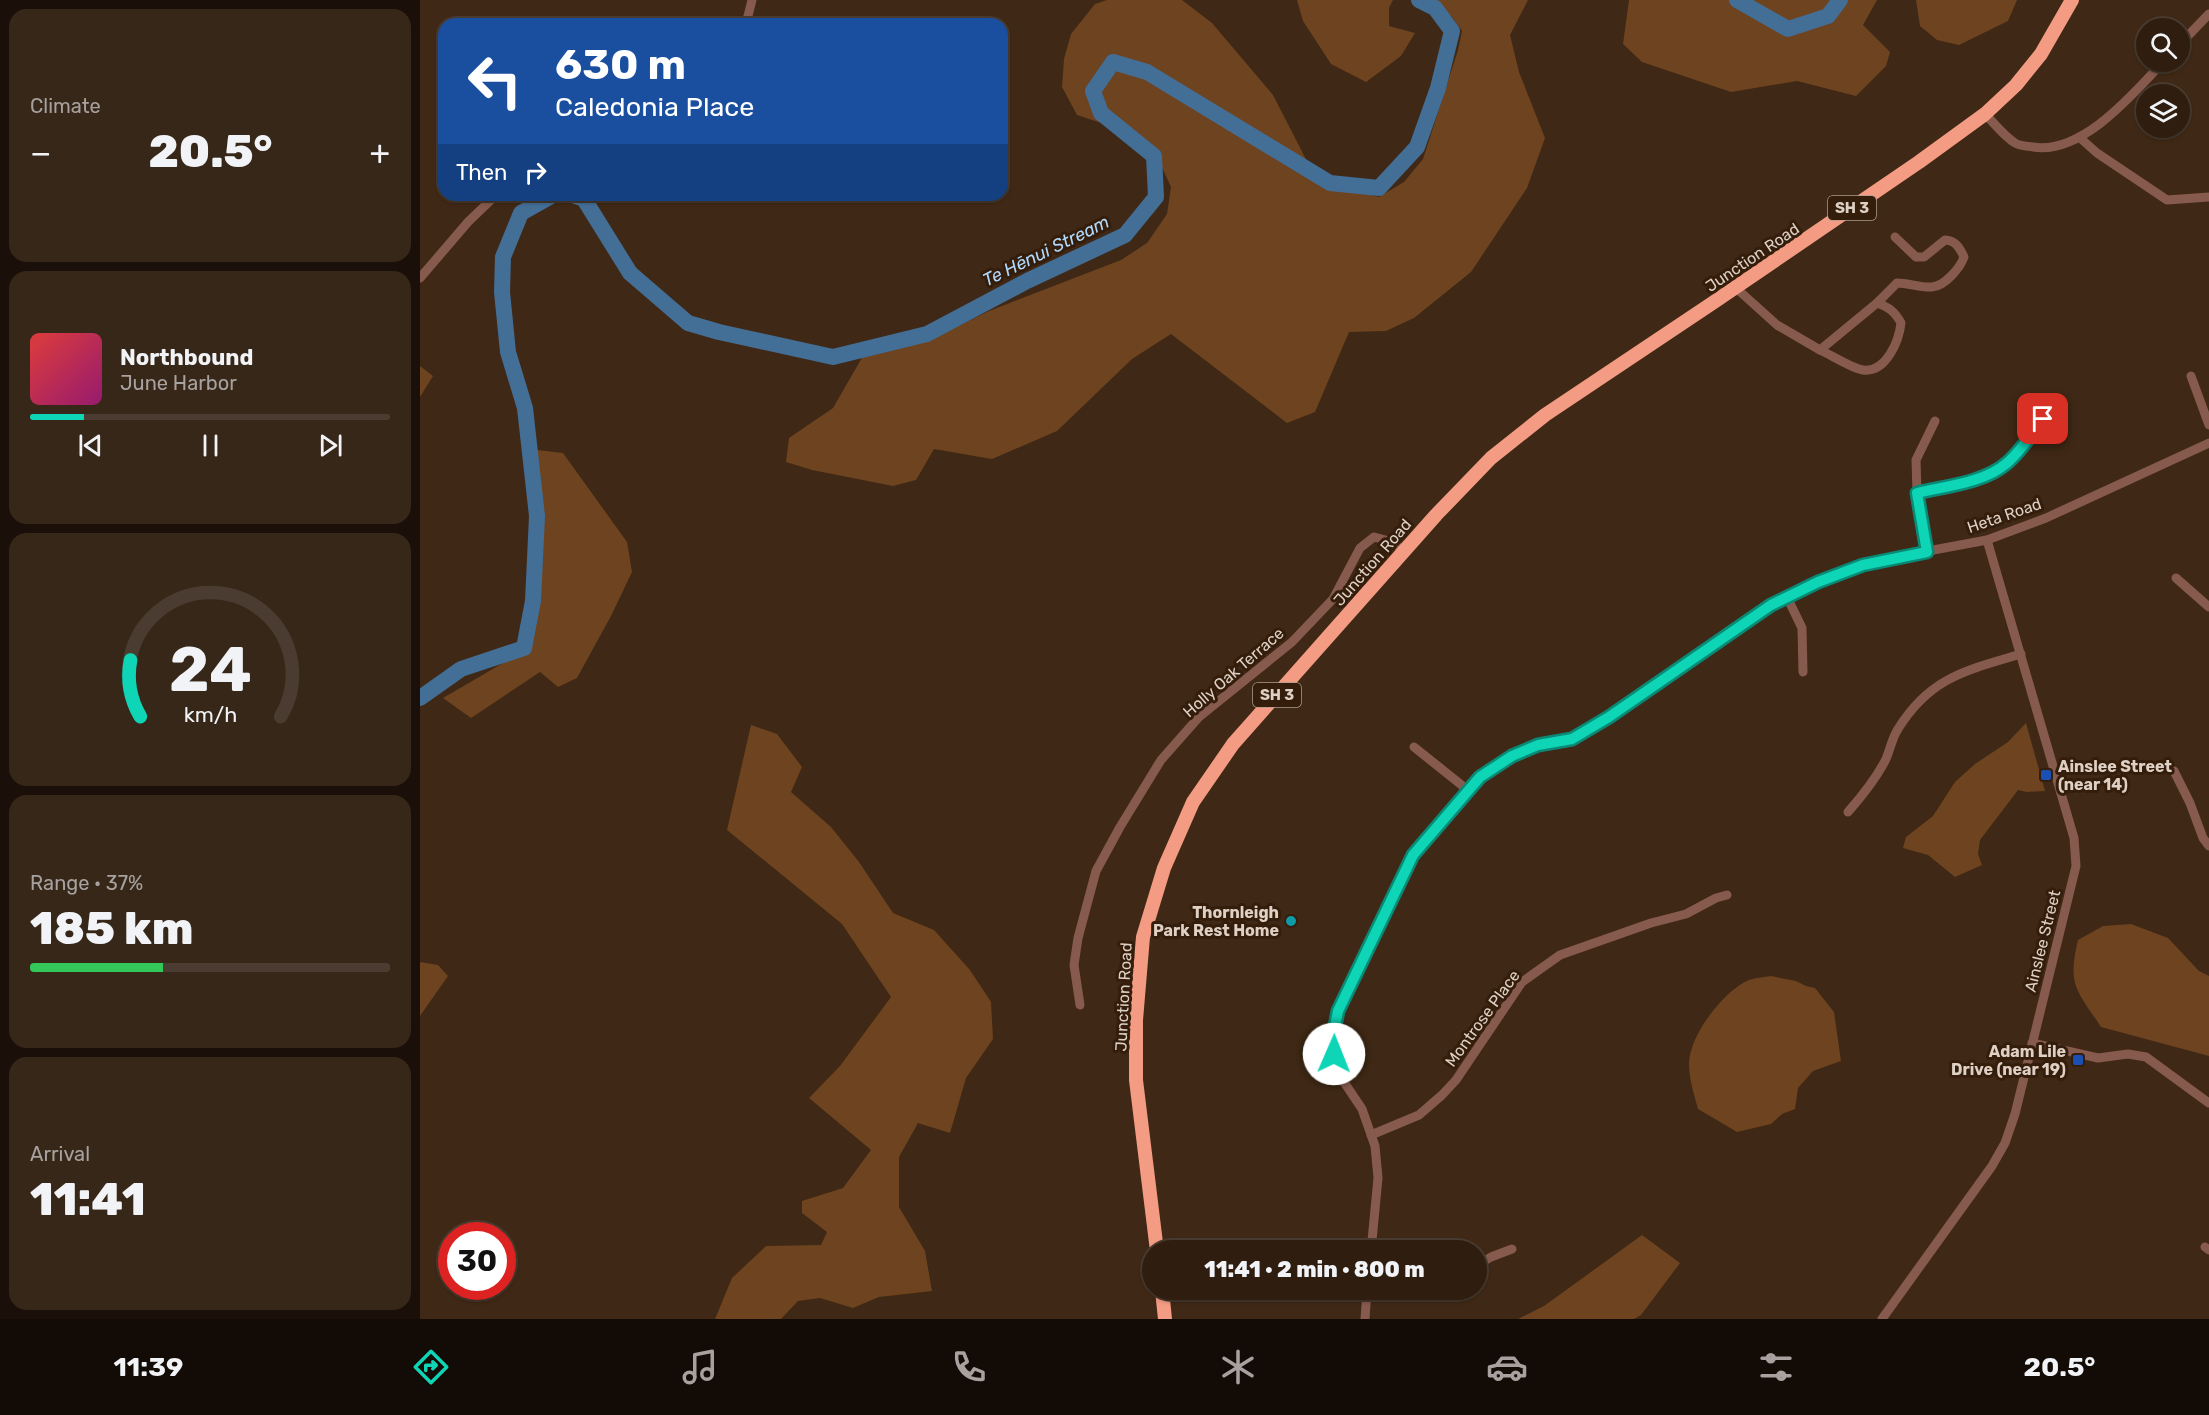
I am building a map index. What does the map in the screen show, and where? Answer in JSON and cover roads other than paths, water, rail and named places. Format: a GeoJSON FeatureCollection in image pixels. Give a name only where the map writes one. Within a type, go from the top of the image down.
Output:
{"type":"FeatureCollection","features":[{"type":"Feature","properties":{"kind":"highway","name":"SH 3"},"geometry":{"type":"LineString","coordinates":[[1985,114],[2016,85],[2040,54],[2072,0]]}},
{"type":"Feature","properties":{"kind":"highway","name":"Junction Road"},"geometry":{"type":"LineString","coordinates":[[1156,1240],[1136,1080],[1136,1020],[1143,937],[1164,868],[1193,802],[1233,744],[1436,515],[1491,458],[1545,415],[1736,288],[1985,114]]}},
{"type":"Feature","properties":{"kind":"highway"},"geometry":{"type":"LineString","coordinates":[[1163,1300],[1165,1319]]}},
{"type":"Feature","properties":{"kind":"street"},"geometry":{"type":"LineString","coordinates":[[748,18],[752,0]]}},
{"type":"Feature","properties":{"kind":"street"},"geometry":{"type":"LineString","coordinates":[[2190,34],[2209,14]]}},
{"type":"Feature","properties":{"kind":"street"},"geometry":{"type":"LineString","coordinates":[[1985,114],[2016,144],[2043,149],[2079,137],[2122,107],[2154,72]]}},
{"type":"Feature","properties":{"kind":"street"},"geometry":{"type":"LineString","coordinates":[[2079,137],[2097,153],[2167,200],[2209,197]]}},
{"type":"Feature","properties":{"kind":"street"},"geometry":{"type":"LineString","coordinates":[[420,278],[468,222],[490,201]]}},
{"type":"Feature","properties":{"kind":"street"},"geometry":{"type":"LineString","coordinates":[[1820,351],[1897,283],[1933,287],[1943,283],[1956,271],[1965,257],[1960,248],[1951,240],[1945,240],[1924,257],[1916,257],[1895,237]]}},
{"type":"Feature","properties":{"kind":"street"},"geometry":{"type":"LineString","coordinates":[[1736,288],[1777,325],[1820,351],[1863,370],[1875,369],[1895,349],[1901,323],[1897,315],[1877,303]]}},
{"type":"Feature","properties":{"kind":"street"},"geometry":{"type":"LineString","coordinates":[[2191,376],[2209,425]]}},
{"type":"Feature","properties":{"kind":"street"},"geometry":{"type":"LineString","coordinates":[[1917,493],[1986,476],[2006,464],[2024,446],[2043,419]]}},
{"type":"Feature","properties":{"kind":"street"},"geometry":{"type":"LineString","coordinates":[[1927,552],[1917,493],[1917,460],[1935,420]]}},
{"type":"Feature","properties":{"kind":"street","name":"Heta Road"},"geometry":{"type":"LineString","coordinates":[[1372,1240],[1378,1178],[1376,1146],[1362,1109],[1338,1072],[1333,1036],[1338,1011],[1413,855],[1480,777],[1512,756],[1538,745],[1572,739],[1609,717],[1771,605],[1818,582],[1863,565],[1987,540],[2046,518],[2209,443]]}},
{"type":"Feature","properties":{"kind":"street","name":"Holly Oak Terrace"},"geometry":{"type":"LineString","coordinates":[[1080,1005],[1074,965],[1078,938],[1096,871],[1161,760],[1199,717],[1292,642],[1333,599],[1360,548],[1374,537],[1393,542],[1404,552]]}},
{"type":"Feature","properties":{"kind":"street","name":"Ainslee Street"},"geometry":{"type":"LineString","coordinates":[[1882,1319],[1999,1155],[2011,1129],[2074,876],[2076,858],[2074,838],[1987,540]]}},
{"type":"Feature","properties":{"kind":"street"},"geometry":{"type":"LineString","coordinates":[[2176,578],[2209,608]]}},
{"type":"Feature","properties":{"kind":"street"},"geometry":{"type":"LineString","coordinates":[[1787,597],[1802,628],[1803,672]]}},
{"type":"Feature","properties":{"kind":"street"},"geometry":{"type":"LineString","coordinates":[[1848,812],[1867,790],[1885,761],[1896,732],[1910,711],[1924,696],[1963,671],[2021,654]]}},
{"type":"Feature","properties":{"kind":"street"},"geometry":{"type":"LineString","coordinates":[[1414,747],[1469,791]]}},
{"type":"Feature","properties":{"kind":"street"},"geometry":{"type":"LineString","coordinates":[[2174,771],[2209,846]]}},
{"type":"Feature","properties":{"kind":"street","name":"Montrose Place"},"geometry":{"type":"LineString","coordinates":[[1371,1135],[1419,1115],[1442,1095],[1456,1080],[1522,982],[1537,970],[1560,955],[1651,923],[1686,914],[1716,898],[1727,895]]}},
{"type":"Feature","properties":{"kind":"street"},"geometry":{"type":"LineString","coordinates":[[2032,1043],[2098,1058],[2128,1054],[2146,1057],[2209,1103]]}},
{"type":"Feature","properties":{"kind":"street"},"geometry":{"type":"LineString","coordinates":[[1487,1259],[1512,1249]]}},
{"type":"Feature","properties":{"kind":"street"},"geometry":{"type":"LineString","coordinates":[[1365,1319],[1366,1300]]}},
{"type":"Feature","properties":{"kind":"waterway","name":"Te Hēnui Stream"},"geometry":{"type":"LineString","coordinates":[[585,201],[630,273],[688,323],[833,357],[927,334],[1027,281],[1125,235],[1156,197],[1154,156],[1101,113],[1093,91],[1113,62],[1147,72],[1330,183],[1379,188],[1417,147],[1438,88],[1452,31],[1435,8],[1419,0]]}},
{"type":"Feature","properties":{"kind":"waterway","name":"Te Hēnui Stream"},"geometry":{"type":"LineString","coordinates":[[1737,0],[1788,29],[1828,16],[1840,0]]}},
{"type":"Feature","properties":{"kind":"waterway","name":"Te Hēnui Stream"},"geometry":{"type":"LineString","coordinates":[[420,698],[461,669],[524,648],[533,601],[537,516],[525,408],[508,352],[502,292],[503,257],[521,213],[542,201]]}},
{"type":"Feature","properties":{"kind":"place","name":"Ainslee Street (near 14)"},"geometry":{"type":"Point","coordinates":[2046,775]}},
{"type":"Feature","properties":{"kind":"place","name":"Thornleigh Park Rest Home"},"geometry":{"type":"Point","coordinates":[1291,921]}},
{"type":"Feature","properties":{"kind":"place","name":"Adam Lile Drive (near 19)"},"geometry":{"type":"Point","coordinates":[2078,1060]}}]}
